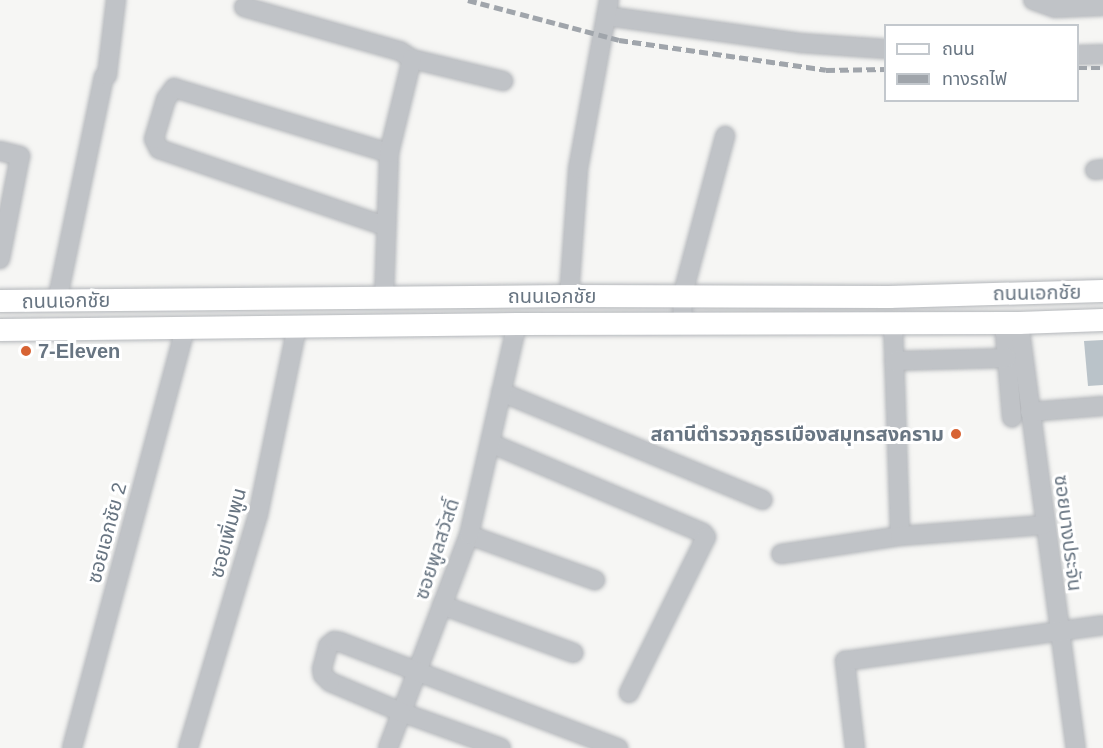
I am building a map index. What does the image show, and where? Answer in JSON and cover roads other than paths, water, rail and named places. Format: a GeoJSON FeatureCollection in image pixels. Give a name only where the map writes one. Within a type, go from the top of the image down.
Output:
{"type":"FeatureCollection","features":[{"type":"Feature","properties":{"kind":"main road","name":"ถนนเอกชัย"},"geometry":{"type":"LineString","coordinates":[[0,302],[569,296],[889,297],[1103,291]]}},
{"type":"Feature","properties":{"kind":"main road","name":"ถนนเอกชัย"},"geometry":{"type":"LineString","coordinates":[[1,334],[517,324],[893,321],[1012,323],[1103,320]]}},
{"type":"Feature","properties":{"kind":"street"},"geometry":{"type":"LineString","coordinates":[[57,301],[104,77],[107,75],[116,0]]}},
{"type":"Feature","properties":{"kind":"street"},"geometry":{"type":"LineString","coordinates":[[1033,0],[1055,8],[1103,6]]}},
{"type":"Feature","properties":{"kind":"street"},"geometry":{"type":"LineString","coordinates":[[244,7],[400,51],[412,59],[503,81]]}},
{"type":"Feature","properties":{"kind":"street"},"geometry":{"type":"LineString","coordinates":[[569,296],[578,169],[608,8],[800,43],[884,49]]}},
{"type":"Feature","properties":{"kind":"street"},"geometry":{"type":"LineString","coordinates":[[1079,55],[1103,54]]}},
{"type":"Feature","properties":{"kind":"street"},"geometry":{"type":"LineString","coordinates":[[384,298],[385,226],[390,153],[412,59]]}},
{"type":"Feature","properties":{"kind":"street"},"geometry":{"type":"LineString","coordinates":[[385,226],[159,148],[154,139],[166,99],[174,88],[390,153]]}},
{"type":"Feature","properties":{"kind":"street"},"geometry":{"type":"LineString","coordinates":[[683,323],[682,297],[725,136]]}},
{"type":"Feature","properties":{"kind":"street"},"geometry":{"type":"LineString","coordinates":[[0,151],[21,156],[0,259]]}},
{"type":"Feature","properties":{"kind":"street"},"geometry":{"type":"LineString","coordinates":[[893,321],[900,536]]}},
{"type":"Feature","properties":{"kind":"street"},"geometry":{"type":"LineString","coordinates":[[1012,323],[1007,358],[1012,418]]}},
{"type":"Feature","properties":{"kind":"street","name":"ซอยบางประจัน"},"geometry":{"type":"LineString","coordinates":[[1012,323],[1030,412],[1076,748]]}},
{"type":"Feature","properties":{"kind":"street","name":"ซอยพูลสวัสดิ์"},"geometry":{"type":"LineString","coordinates":[[388,748],[469,536],[517,324]]}},
{"type":"Feature","properties":{"kind":"street","name":"ซอยเพิ่มพูน"},"geometry":{"type":"LineString","coordinates":[[188,748],[258,514],[297,327]]}},
{"type":"Feature","properties":{"kind":"street","name":"ซอยเอกชัย 2"},"geometry":{"type":"LineString","coordinates":[[72,748],[185,329]]}},
{"type":"Feature","properties":{"kind":"street"},"geometry":{"type":"LineString","coordinates":[[894,361],[1007,358]]}},
{"type":"Feature","properties":{"kind":"street"},"geometry":{"type":"LineString","coordinates":[[501,392],[763,500]]}},
{"type":"Feature","properties":{"kind":"street"},"geometry":{"type":"LineString","coordinates":[[1030,412],[1103,406]]}},
{"type":"Feature","properties":{"kind":"street"},"geometry":{"type":"LineString","coordinates":[[490,443],[703,533],[706,537],[629,693]]}},
{"type":"Feature","properties":{"kind":"street"},"geometry":{"type":"LineString","coordinates":[[781,554],[900,536],[1044,525]]}},
{"type":"Feature","properties":{"kind":"street"},"geometry":{"type":"LineString","coordinates":[[469,536],[595,580]]}},
{"type":"Feature","properties":{"kind":"street"},"geometry":{"type":"LineString","coordinates":[[442,605],[574,653]]}},
{"type":"Feature","properties":{"kind":"street"},"geometry":{"type":"LineString","coordinates":[[855,748],[845,661],[1059,633],[1103,625]]}},
{"type":"Feature","properties":{"kind":"street"},"geometry":{"type":"LineString","coordinates":[[501,748],[401,712],[330,682],[323,675],[322,669],[328,646],[334,640],[340,642],[618,748]]}},
{"type":"Feature","properties":{"kind":"railway"},"geometry":{"type":"LineString","coordinates":[[468,0],[619,40],[826,70],[884,69]]}},
{"type":"Feature","properties":{"kind":"railway"},"geometry":{"type":"LineString","coordinates":[[1079,68],[1103,68]]}},
{"type":"Feature","properties":{"kind":"place","name":"7-Eleven"},"geometry":{"type":"Point","coordinates":[26,351]}},
{"type":"Feature","properties":{"kind":"place","name":"สถานีตำรวจภูธรเมืองสมุทรสงคราม"},"geometry":{"type":"Point","coordinates":[956,434]}}]}
